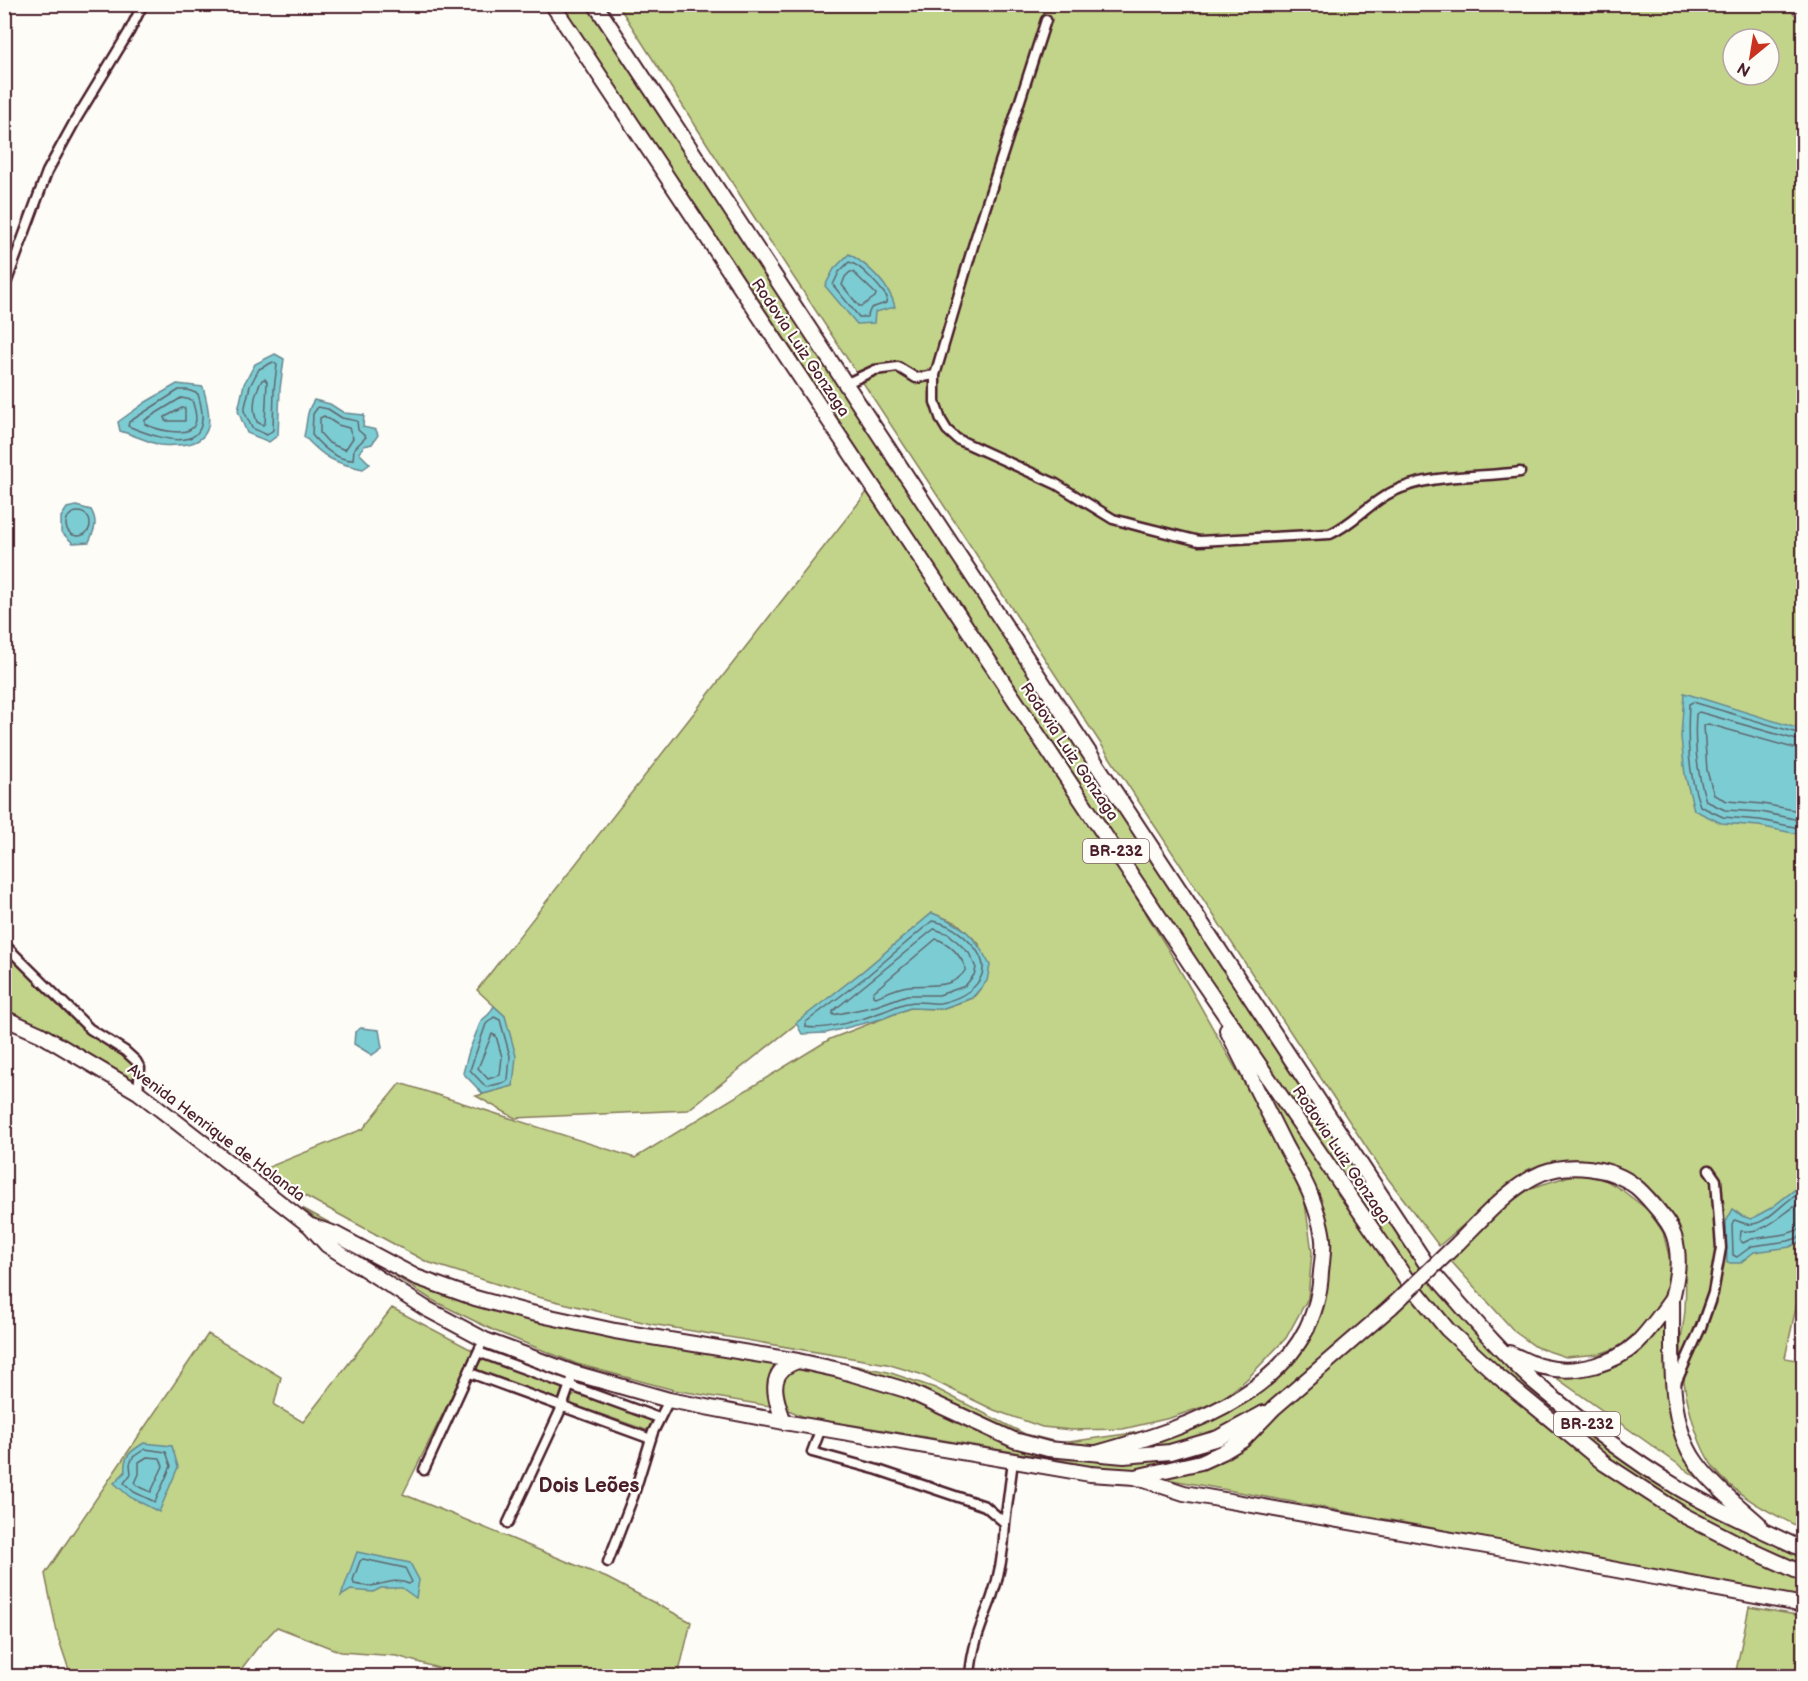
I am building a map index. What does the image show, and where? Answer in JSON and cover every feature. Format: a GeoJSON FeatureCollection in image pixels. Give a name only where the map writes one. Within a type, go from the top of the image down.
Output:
{"type":"FeatureCollection","features":[{"type":"Feature","properties":{"kind":"main road","name":"Rodovia Luiz Gonzaga"},"geometry":{"type":"LineString","coordinates":[[552,4],[1201,980],[1407,1280],[1448,1329],[1524,1399],[1580,1446],[1685,1516],[1803,1574]]}},
{"type":"Feature","properties":{"kind":"main road","name":"Rodovia Luiz Gonzaga"},"geometry":{"type":"LineString","coordinates":[[595,4],[1431,1271],[1499,1348],[1533,1380],[1580,1418],[1643,1465],[1716,1509],[1803,1550]]}},
{"type":"Feature","properties":{"kind":"main road"},"geometry":{"type":"LineString","coordinates":[[1098,1453],[1149,1438],[1193,1421],[1246,1394],[1269,1376],[1293,1351],[1307,1326],[1319,1292],[1323,1239],[1311,1196],[1201,980]]}},
{"type":"Feature","properties":{"kind":"main road","name":"Avenida Henrique de Holanda"},"geometry":{"type":"LineString","coordinates":[[4,1018],[40,1035],[138,1092],[310,1226]]}},
{"type":"Feature","properties":{"kind":"main road"},"geometry":{"type":"LineString","coordinates":[[1135,1477],[1201,1462],[1243,1440],[1274,1408],[1391,1306],[1525,1181],[1545,1172],[1564,1168],[1588,1168],[1611,1174],[1633,1184],[1665,1218],[1674,1233],[1679,1264],[1672,1299],[1674,1400],[1680,1430],[1694,1461],[1718,1489],[1772,1535]]}},
{"type":"Feature","properties":{"kind":"main road"},"geometry":{"type":"LineString","coordinates":[[310,1226],[335,1234],[416,1277],[442,1287],[506,1306],[615,1331],[798,1361],[839,1370],[906,1390],[1014,1440],[1048,1449],[1110,1455],[1146,1455],[1193,1446],[1218,1438],[1274,1408]]}},
{"type":"Feature","properties":{"kind":"main road"},"geometry":{"type":"LineString","coordinates":[[310,1226],[327,1245],[482,1346],[669,1400],[1090,1474],[1135,1477],[1184,1493],[1526,1552],[1803,1605]]}},
{"type":"Feature","properties":{"kind":"main road"},"geometry":{"type":"LineString","coordinates":[[1499,1348],[1544,1368],[1574,1369],[1595,1365],[1616,1357],[1636,1344],[1672,1299]]}},
{"type":"Feature","properties":{"kind":"main road"},"geometry":{"type":"LineString","coordinates":[[784,1422],[775,1399],[776,1383],[790,1363],[798,1361]]}},
{"type":"Feature","properties":{"kind":"street"},"geometry":{"type":"LineString","coordinates":[[4,289],[46,172],[129,32],[143,4]]}},
{"type":"Feature","properties":{"kind":"street"},"geometry":{"type":"LineString","coordinates":[[1046,20],[1019,97],[935,375],[934,402],[947,430],[957,439],[1056,484],[1113,519],[1191,540],[1215,541],[1330,534],[1376,501],[1410,484],[1433,479],[1520,472]]}},
{"type":"Feature","properties":{"kind":"street"},"geometry":{"type":"LineString","coordinates":[[845,384],[875,370],[898,367],[916,378],[935,375]]}},
{"type":"Feature","properties":{"kind":"street"},"geometry":{"type":"LineString","coordinates":[[4,944],[83,1023],[136,1061],[140,1068],[138,1092]]}},
{"type":"Feature","properties":{"kind":"street"},"geometry":{"type":"LineString","coordinates":[[1674,1388],[1701,1327],[1713,1293],[1721,1248],[1716,1180],[1710,1170]]}},
{"type":"Feature","properties":{"kind":"street"},"geometry":{"type":"LineString","coordinates":[[424,1470],[482,1346],[570,1387],[659,1418]]}},
{"type":"Feature","properties":{"kind":"street"},"geometry":{"type":"LineString","coordinates":[[470,1373],[651,1439]]}},
{"type":"Feature","properties":{"kind":"street"},"geometry":{"type":"LineString","coordinates":[[508,1523],[562,1407],[574,1373]]}},
{"type":"Feature","properties":{"kind":"street"},"geometry":{"type":"LineString","coordinates":[[608,1562],[633,1497],[651,1439],[669,1400]]}},
{"type":"Feature","properties":{"kind":"street"},"geometry":{"type":"LineString","coordinates":[[821,1428],[812,1452],[878,1470],[985,1506],[1005,1522]]}},
{"type":"Feature","properties":{"kind":"street"},"geometry":{"type":"LineString","coordinates":[[970,1677],[974,1645],[1000,1569],[1004,1550],[1005,1522],[1013,1461]]}},
{"type":"Feature","properties":{"kind":"green space"},"geometry":{"type":"Polygon","coordinates":[[[1782,4],[1803,21],[1804,1271],[1785,1358],[1803,1361],[1803,1529],[1755,1503],[1732,1487],[1714,1468],[1700,1442],[1694,1426],[1683,1376],[1681,1342],[1686,1295],[1684,1251],[1676,1223],[1669,1210],[1651,1191],[1611,1167],[1587,1160],[1562,1160],[1538,1165],[1527,1170],[1439,1246],[1380,1168],[758,223],[618,5],[1782,4]]]}},
{"type":"Feature","properties":{"kind":"green space"},"geometry":{"type":"Polygon","coordinates":[[[557,5],[594,5],[1428,1266],[1407,1280],[1319,1364],[1431,1271],[1549,1393],[1743,1528],[1803,1556],[1803,1599],[1304,1504],[804,1417],[782,1407],[781,1367],[776,1407],[674,1390],[577,1364],[495,1331],[432,1300],[361,1254],[302,1208],[432,1278],[545,1314],[799,1355],[888,1372],[935,1388],[1025,1434],[1061,1443],[1169,1428],[1224,1406],[1281,1366],[1326,1274],[1311,1196],[1263,1082],[1388,1254],[557,5]]]}},
{"type":"Feature","properties":{"kind":"green space"},"geometry":{"type":"Polygon","coordinates":[[[867,492],[1113,860],[1168,949],[1250,1094],[1304,1196],[1312,1252],[1308,1298],[1286,1338],[1247,1379],[1220,1401],[1170,1418],[1123,1429],[1072,1430],[1042,1427],[994,1410],[920,1374],[887,1364],[651,1324],[538,1297],[427,1262],[259,1171],[363,1129],[400,1083],[635,1158],[830,1039],[910,1008],[941,1009],[973,998],[986,981],[979,944],[957,923],[932,913],[688,1110],[515,1118],[476,1096],[513,1086],[505,1016],[477,990],[867,492]]]}},
{"type":"Feature","properties":{"kind":"green space"},"geometry":{"type":"Polygon","coordinates":[[[4,944],[76,1017],[140,1068],[139,1083],[52,1032],[5,1012],[4,944]]]}},
{"type":"Feature","properties":{"kind":"green space"},"geometry":{"type":"Polygon","coordinates":[[[1576,1174],[1604,1179],[1648,1210],[1663,1232],[1672,1268],[1664,1296],[1643,1326],[1619,1347],[1599,1354],[1566,1357],[1536,1347],[1515,1332],[1450,1260],[1515,1196],[1537,1186],[1576,1174]]]}},
{"type":"Feature","properties":{"kind":"green space"},"geometry":{"type":"Polygon","coordinates":[[[392,1308],[474,1351],[403,1494],[607,1578],[691,1622],[678,1676],[465,1676],[397,1656],[341,1652],[277,1627],[236,1676],[71,1676],[58,1637],[45,1574],[208,1334],[281,1377],[274,1405],[303,1422],[392,1308]]]}},
{"type":"Feature","properties":{"kind":"green space"},"geometry":{"type":"Polygon","coordinates":[[[1668,1315],[1666,1384],[1674,1435],[1699,1479],[1551,1374],[1581,1375],[1621,1363],[1656,1333],[1668,1315]]]}},
{"type":"Feature","properties":{"kind":"green space"},"geometry":{"type":"Polygon","coordinates":[[[482,1357],[562,1388],[562,1398],[559,1400],[478,1370],[476,1366],[482,1357]]]}},
{"type":"Feature","properties":{"kind":"green space"},"geometry":{"type":"Polygon","coordinates":[[[576,1394],[646,1418],[652,1421],[650,1428],[646,1430],[574,1405],[571,1403],[571,1398],[576,1394]]]}},
{"type":"Feature","properties":{"kind":"green space"},"geometry":{"type":"Polygon","coordinates":[[[1749,1607],[1803,1616],[1803,1676],[1735,1676],[1749,1607]]]}},
{"type":"Feature","properties":{"kind":"water"},"geometry":{"type":"Polygon","coordinates":[[[849,254],[877,276],[888,291],[895,307],[875,312],[874,323],[857,324],[825,286],[834,269],[849,254]]]}},
{"type":"Feature","properties":{"kind":"water"},"geometry":{"type":"Polygon","coordinates":[[[275,354],[284,359],[278,435],[269,442],[247,433],[238,411],[244,384],[255,364],[275,354]]]}},
{"type":"Feature","properties":{"kind":"water"},"geometry":{"type":"Polygon","coordinates":[[[177,384],[203,387],[209,417],[205,434],[199,439],[191,443],[162,445],[120,431],[118,422],[177,384]]]}},
{"type":"Feature","properties":{"kind":"water"},"geometry":{"type":"Polygon","coordinates":[[[314,400],[330,404],[344,413],[364,415],[363,427],[376,430],[378,435],[372,444],[364,446],[359,453],[370,464],[363,469],[337,462],[324,455],[304,436],[308,414],[314,400]]]}},
{"type":"Feature","properties":{"kind":"water"},"geometry":{"type":"Polygon","coordinates":[[[76,506],[91,510],[93,514],[95,526],[89,542],[73,543],[61,532],[61,517],[67,508],[76,506]]]}},
{"type":"Feature","properties":{"kind":"water"},"geometry":{"type":"Polygon","coordinates":[[[1684,693],[1803,730],[1803,835],[1759,826],[1721,823],[1694,810],[1685,775],[1681,737],[1684,693]]]}},
{"type":"Feature","properties":{"kind":"water"},"geometry":{"type":"Polygon","coordinates":[[[932,913],[967,932],[979,946],[990,965],[987,981],[972,998],[941,1009],[910,1008],[881,1019],[826,1033],[802,1034],[796,1023],[932,913]]]}},
{"type":"Feature","properties":{"kind":"water"},"geometry":{"type":"Polygon","coordinates":[[[494,1006],[505,1016],[516,1056],[513,1086],[483,1094],[463,1073],[481,1021],[494,1006]]]}},
{"type":"Feature","properties":{"kind":"water"},"geometry":{"type":"Polygon","coordinates":[[[361,1028],[379,1030],[382,1048],[372,1055],[354,1044],[355,1032],[361,1028]]]}},
{"type":"Feature","properties":{"kind":"water"},"geometry":{"type":"Polygon","coordinates":[[[1803,1187],[1803,1240],[1790,1247],[1754,1252],[1740,1263],[1727,1263],[1726,1222],[1733,1209],[1751,1219],[1771,1208],[1797,1188],[1803,1187]]]}},
{"type":"Feature","properties":{"kind":"water"},"geometry":{"type":"Polygon","coordinates":[[[144,1443],[172,1446],[178,1467],[159,1512],[130,1497],[114,1483],[125,1472],[125,1462],[129,1454],[144,1443]]]}},
{"type":"Feature","properties":{"kind":"water"},"geometry":{"type":"Polygon","coordinates":[[[357,1552],[410,1563],[419,1580],[416,1598],[402,1588],[381,1588],[373,1592],[351,1590],[341,1596],[357,1552]]]}},
{"type":"Feature","properties":{"kind":"district","name":"Dois Leões"},"geometry":{"type":"Point","coordinates":[589,1486]}}]}
